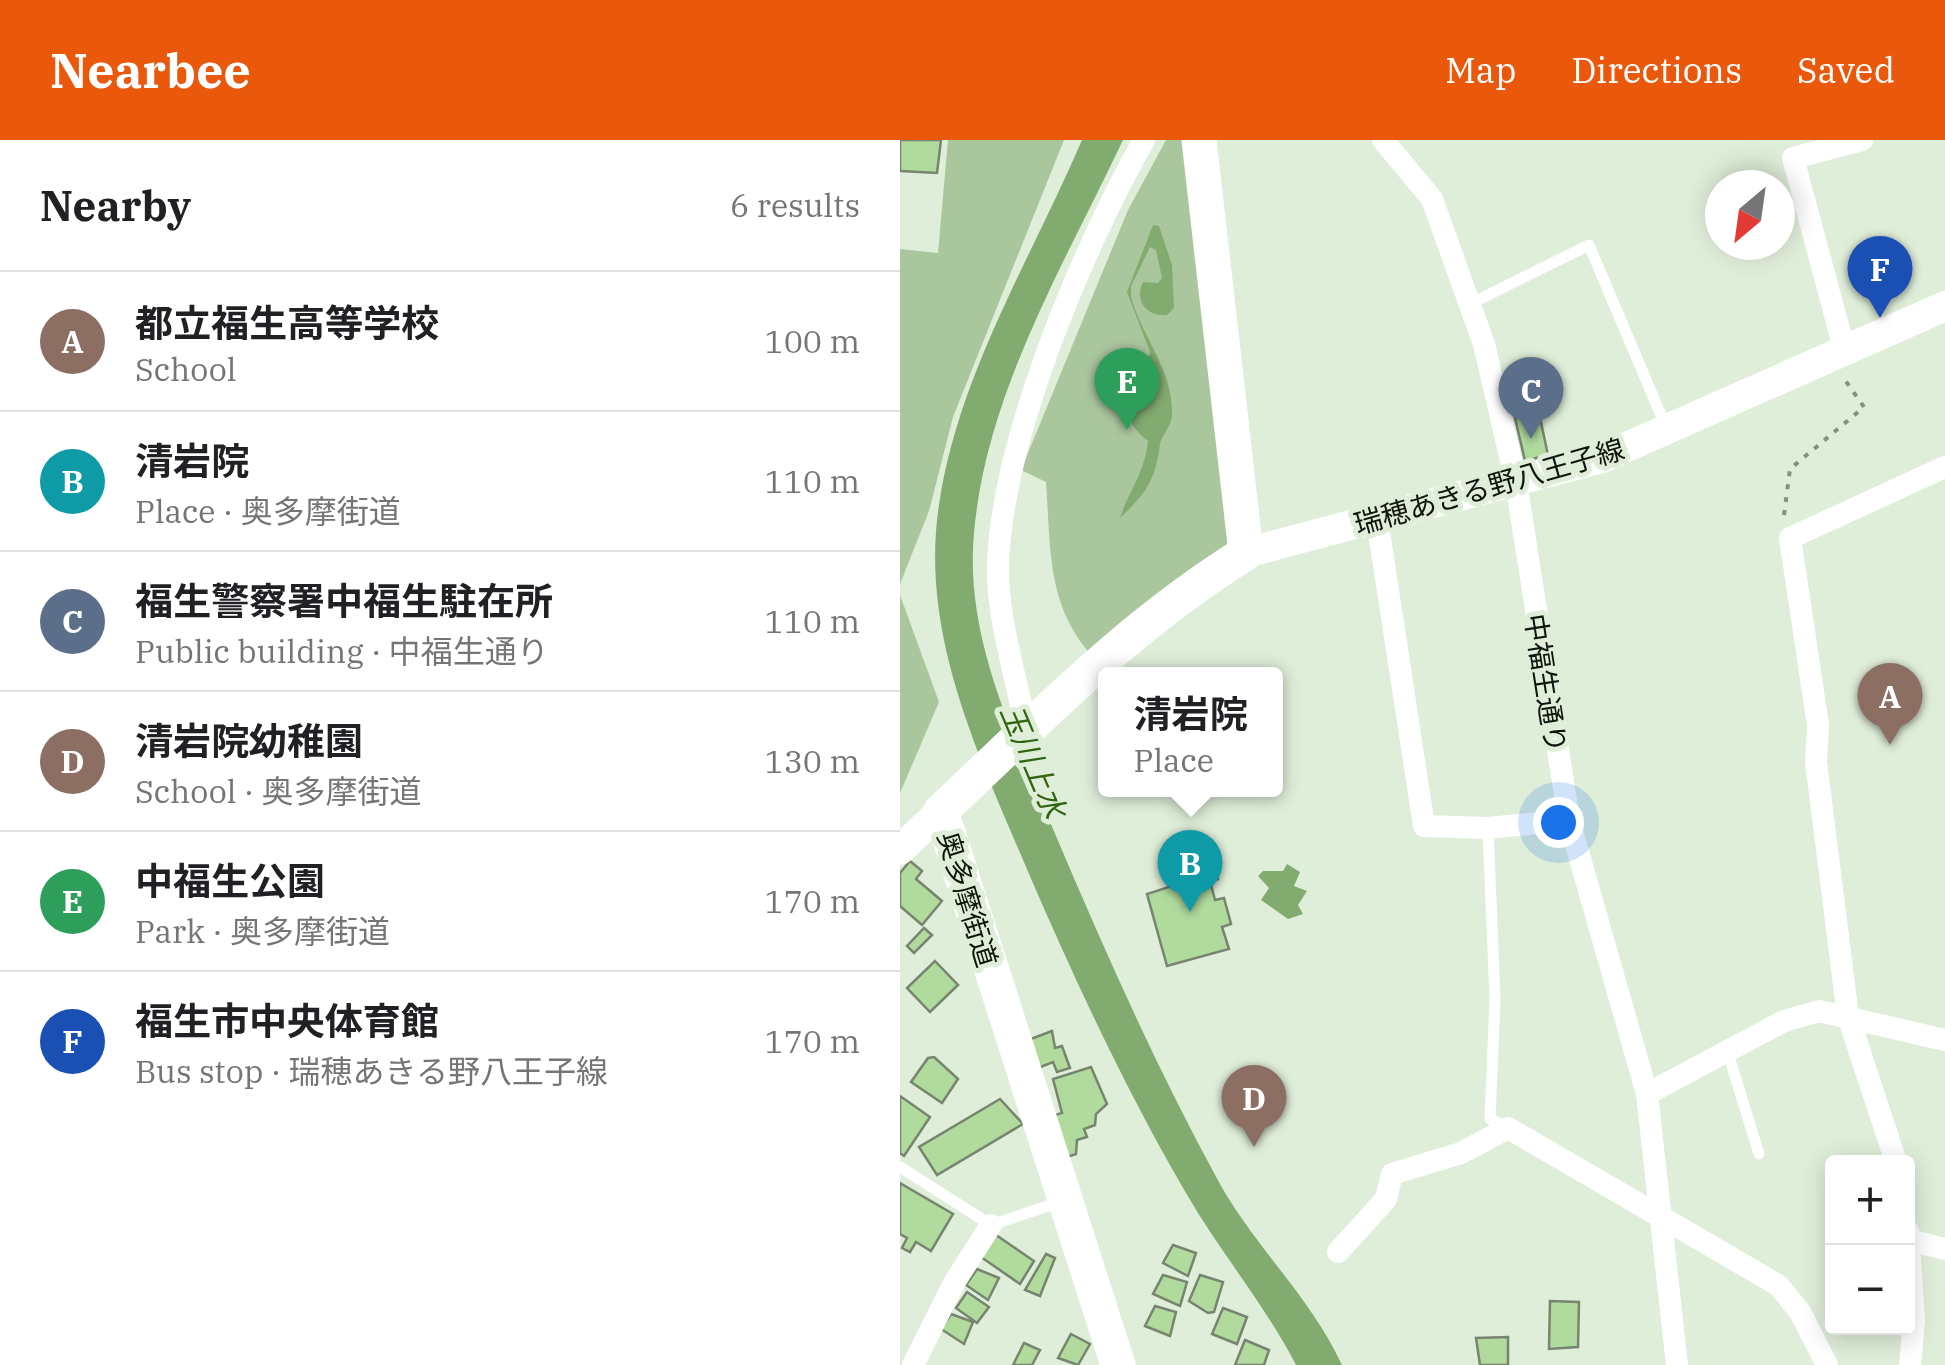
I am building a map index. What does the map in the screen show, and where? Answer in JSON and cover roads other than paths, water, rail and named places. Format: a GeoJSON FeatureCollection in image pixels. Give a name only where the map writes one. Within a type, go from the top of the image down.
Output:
{"type":"FeatureCollection","features":[{"type":"Feature","properties":{"kind":"main road"},"geometry":{"type":"LineString","coordinates":[[1199,140],[1246,553]]}},
{"type":"Feature","properties":{"kind":"main road","name":"瑞穂あきる野八王子線"},"geometry":{"type":"LineString","coordinates":[[1246,553],[1602,458],[1945,306]]}},
{"type":"Feature","properties":{"kind":"main road","name":"奥多摩街道"},"geometry":{"type":"LineString","coordinates":[[1118,1365],[941,811],[1026,729],[1181,593],[1246,553]]}},
{"type":"Feature","properties":{"kind":"main road"},"geometry":{"type":"LineString","coordinates":[[900,850],[941,811]]}},
{"type":"Feature","properties":{"kind":"street"},"geometry":{"type":"LineString","coordinates":[[1026,729],[998,572],[1013,457],[1065,310],[1144,140]]}},
{"type":"Feature","properties":{"kind":"street","name":"中福生通り"},"geometry":{"type":"LineString","coordinates":[[1383,140],[1432,199],[1470,304],[1516,482],[1554,744],[1570,820],[1647,1094],[1677,1365]]}},
{"type":"Feature","properties":{"kind":"street"},"geometry":{"type":"LineString","coordinates":[[1838,355],[1791,149],[1862,140]]}},
{"type":"Feature","properties":{"kind":"street"},"geometry":{"type":"LineString","coordinates":[[1894,1155],[1848,1016],[1816,762],[1818,725],[1790,538],[1945,467]]}},
{"type":"Feature","properties":{"kind":"street"},"geometry":{"type":"LineString","coordinates":[[1377,519],[1424,826],[1488,828],[1570,820]]}},
{"type":"Feature","properties":{"kind":"street"},"geometry":{"type":"LineString","coordinates":[[1647,1094],[1784,1021],[1820,1011],[1945,1040]]}},
{"type":"Feature","properties":{"kind":"street"},"geometry":{"type":"LineString","coordinates":[[1338,1252],[1386,1199],[1392,1174],[1461,1153],[1508,1128],[1778,1285],[1800,1312],[1827,1365]]}},
{"type":"Feature","properties":{"kind":"street"},"geometry":{"type":"LineString","coordinates":[[913,1365],[954,1283],[991,1224]]}},
{"type":"Feature","properties":{"kind":"street"},"geometry":{"type":"LineString","coordinates":[[1915,1242],[1945,1249]]}},
{"type":"Feature","properties":{"kind":"street"},"geometry":{"type":"LineString","coordinates":[[1908,1245],[1914,1320],[1910,1365]]}},
{"type":"Feature","properties":{"kind":"lane"},"geometry":{"type":"LineString","coordinates":[[1470,304],[1589,245],[1668,431]]}},
{"type":"Feature","properties":{"kind":"lane"},"geometry":{"type":"LineString","coordinates":[[1488,828],[1495,998],[1490,1118],[1508,1128]]}},
{"type":"Feature","properties":{"kind":"lane"},"geometry":{"type":"LineString","coordinates":[[1728,1054],[1759,1154]]}},
{"type":"Feature","properties":{"kind":"lane"},"geometry":{"type":"LineString","coordinates":[[900,1167],[991,1224],[1064,1201]]}},
{"type":"Feature","properties":{"kind":"place","name":"福生市中央体育館"},"geometry":{"type":"Point","coordinates":[1880,318]}},
{"type":"Feature","properties":{"kind":"place","name":"中福生公園"},"geometry":{"type":"Point","coordinates":[1127,430]}},
{"type":"Feature","properties":{"kind":"place","name":"福生警察署中福生駐在所"},"geometry":{"type":"Point","coordinates":[1531,439]}},
{"type":"Feature","properties":{"kind":"place","name":"都立福生高等学校"},"geometry":{"type":"Point","coordinates":[1890,745]}},
{"type":"Feature","properties":{"kind":"place","name":"清岩院"},"geometry":{"type":"Point","coordinates":[1190,912]}},
{"type":"Feature","properties":{"kind":"place","name":"清岩院幼稚園"},"geometry":{"type":"Point","coordinates":[1254,1147]}},
{"type":"Feature","properties":{"kind":"water label","name":"玉川上水"},"geometry":{"type":"Point","coordinates":[1034,761]}}]}
